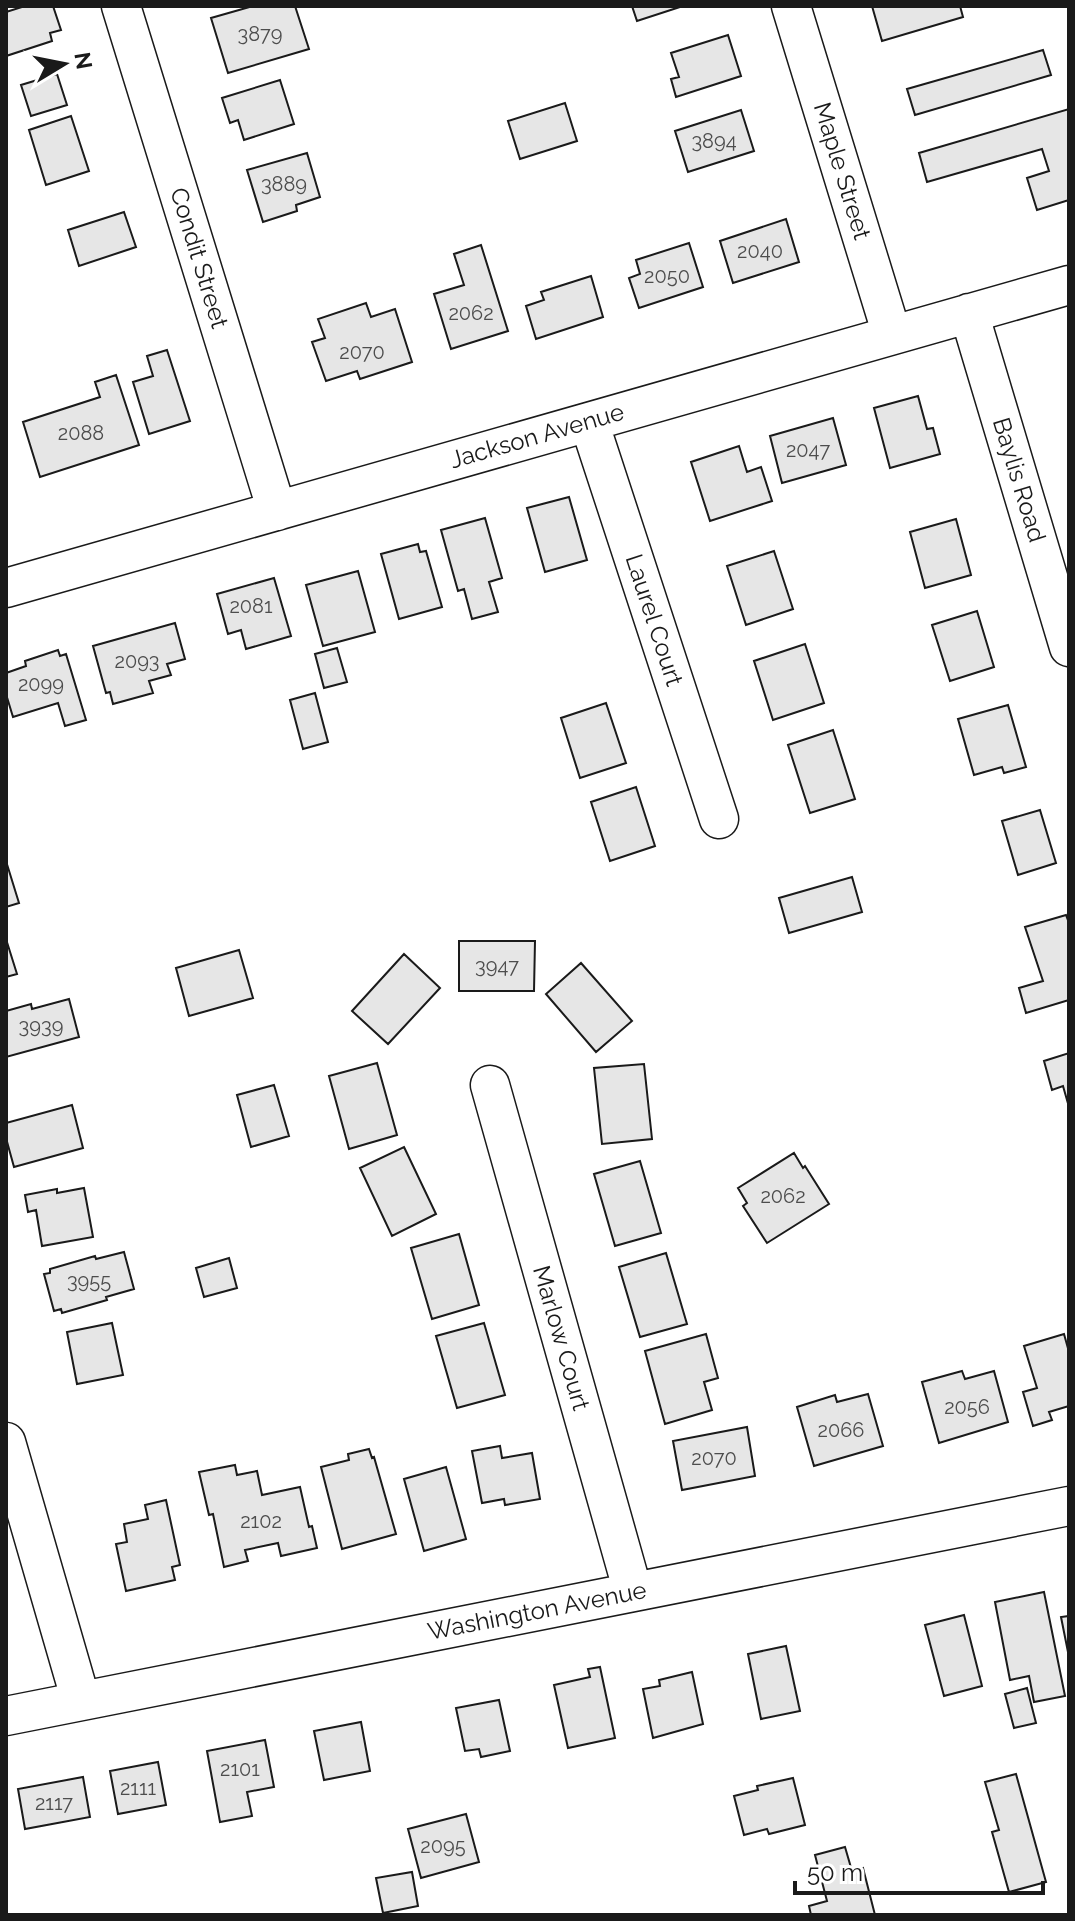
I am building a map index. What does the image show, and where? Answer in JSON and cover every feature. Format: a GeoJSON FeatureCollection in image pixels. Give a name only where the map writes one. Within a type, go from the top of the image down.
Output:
{"type":"FeatureCollection","features":[{"type":"Feature","properties":{"kind":"street","name":"Condit Street"},"geometry":{"type":"LineString","coordinates":[[121,6],[277,511]]}},
{"type":"Feature","properties":{"kind":"street","name":"Maple Street"},"geometry":{"type":"LineString","coordinates":[[791,6],[892,335]]}},
{"type":"Feature","properties":{"kind":"street","name":"Jackson Avenue"},"geometry":{"type":"LineString","coordinates":[[6,588],[1069,285]]}},
{"type":"Feature","properties":{"kind":"street","name":"Baylis Road"},"geometry":{"type":"LineString","coordinates":[[969,313],[1069,647]]}},
{"type":"Feature","properties":{"kind":"street","name":"Laurel Court"},"geometry":{"type":"LineString","coordinates":[[589,422],[719,819]]}},
{"type":"Feature","properties":{"kind":"street","name":"Marlow Court"},"geometry":{"type":"LineString","coordinates":[[490,1085],[633,1592]]}},
{"type":"Feature","properties":{"kind":"street"},"geometry":{"type":"LineString","coordinates":[[6,1442],[81,1701]]}},
{"type":"Feature","properties":{"kind":"street","name":"Washington Avenue"},"geometry":{"type":"LineString","coordinates":[[6,1716],[1069,1506]]}},
{"type":"Feature","properties":{"kind":"building"},"geometry":{"type":"Polygon","coordinates":[[[25,6],[53,6],[61,30],[50,33],[52,41],[6,56],[6,12],[25,6]]]}},
{"type":"Feature","properties":{"kind":"building"},"geometry":{"type":"Polygon","coordinates":[[[253,6],[295,6],[309,49],[228,73],[211,18],[253,6]]]}},
{"type":"Feature","properties":{"kind":"building"},"geometry":{"type":"Polygon","coordinates":[[[632,6],[683,6],[637,21],[632,6]]]}},
{"type":"Feature","properties":{"kind":"building"},"geometry":{"type":"Polygon","coordinates":[[[872,6],[960,6],[963,17],[882,41],[872,6]]]}},
{"type":"Feature","properties":{"kind":"building"},"geometry":{"type":"Polygon","coordinates":[[[728,35],[741,76],[676,97],[671,79],[679,77],[671,53],[728,35]]]}},
{"type":"Feature","properties":{"kind":"building"},"geometry":{"type":"Polygon","coordinates":[[[1043,50],[1051,75],[915,115],[907,89],[1043,50]]]}},
{"type":"Feature","properties":{"kind":"building"},"geometry":{"type":"Polygon","coordinates":[[[57,74],[67,105],[31,116],[21,85],[57,74]]]}},
{"type":"Feature","properties":{"kind":"building"},"geometry":{"type":"Polygon","coordinates":[[[280,80],[294,124],[244,140],[238,120],[230,123],[222,98],[280,80]]]}},
{"type":"Feature","properties":{"kind":"building"},"geometry":{"type":"Polygon","coordinates":[[[565,103],[577,141],[520,159],[508,121],[565,103]]]}},
{"type":"Feature","properties":{"kind":"building"},"geometry":{"type":"Polygon","coordinates":[[[1069,109],[1069,200],[1037,210],[1027,178],[1049,171],[1042,149],[927,182],[919,153],[1069,109]]]}},
{"type":"Feature","properties":{"kind":"building"},"geometry":{"type":"Polygon","coordinates":[[[741,110],[754,151],[688,172],[675,131],[741,110]]]}},
{"type":"Feature","properties":{"kind":"building"},"geometry":{"type":"Polygon","coordinates":[[[71,116],[89,171],[46,185],[29,130],[71,116]]]}},
{"type":"Feature","properties":{"kind":"building"},"geometry":{"type":"Polygon","coordinates":[[[307,153],[320,197],[296,205],[297,211],[263,222],[247,170],[307,153]]]}},
{"type":"Feature","properties":{"kind":"building"},"geometry":{"type":"Polygon","coordinates":[[[124,212],[136,247],[79,266],[68,230],[124,212]]]}},
{"type":"Feature","properties":{"kind":"building"},"geometry":{"type":"Polygon","coordinates":[[[786,219],[799,262],[733,283],[720,241],[786,219]]]}},
{"type":"Feature","properties":{"kind":"building"},"geometry":{"type":"Polygon","coordinates":[[[689,243],[703,287],[639,308],[629,278],[640,274],[636,260],[689,243]]]}},
{"type":"Feature","properties":{"kind":"building"},"geometry":{"type":"Polygon","coordinates":[[[481,245],[508,331],[451,349],[434,294],[464,285],[454,254],[481,245]]]}},
{"type":"Feature","properties":{"kind":"building"},"geometry":{"type":"Polygon","coordinates":[[[591,276],[603,317],[536,339],[526,306],[544,300],[541,292],[591,276]]]}},
{"type":"Feature","properties":{"kind":"building"},"geometry":{"type":"Polygon","coordinates":[[[366,303],[371,317],[395,309],[412,362],[360,379],[357,371],[326,381],[312,342],[325,338],[318,319],[366,303]]]}},
{"type":"Feature","properties":{"kind":"building"},"geometry":{"type":"Polygon","coordinates":[[[167,350],[190,421],[149,434],[133,382],[153,376],[147,356],[167,350]]]}},
{"type":"Feature","properties":{"kind":"building"},"geometry":{"type":"Polygon","coordinates":[[[116,375],[139,445],[40,477],[23,422],[100,397],[95,382],[116,375]]]}},
{"type":"Feature","properties":{"kind":"building"},"geometry":{"type":"Polygon","coordinates":[[[918,396],[927,429],[933,428],[940,454],[890,468],[874,408],[918,396]]]}},
{"type":"Feature","properties":{"kind":"building"},"geometry":{"type":"Polygon","coordinates":[[[833,418],[846,465],[782,483],[770,436],[833,418]]]}},
{"type":"Feature","properties":{"kind":"building"},"geometry":{"type":"Polygon","coordinates":[[[739,446],[747,472],[761,467],[772,501],[710,521],[691,462],[739,446]]]}},
{"type":"Feature","properties":{"kind":"building"},"geometry":{"type":"Polygon","coordinates":[[[569,497],[587,560],[545,572],[527,508],[569,497]]]}},
{"type":"Feature","properties":{"kind":"building"},"geometry":{"type":"Polygon","coordinates":[[[485,518],[502,578],[489,582],[498,612],[472,619],[464,589],[458,591],[441,530],[485,518]]]}},
{"type":"Feature","properties":{"kind":"building"},"geometry":{"type":"Polygon","coordinates":[[[956,519],[971,575],[925,588],[910,532],[956,519]]]}},
{"type":"Feature","properties":{"kind":"building"},"geometry":{"type":"Polygon","coordinates":[[[418,544],[420,552],[426,551],[442,607],[399,619],[381,554],[418,544]]]}},
{"type":"Feature","properties":{"kind":"building"},"geometry":{"type":"Polygon","coordinates":[[[774,551],[793,609],[746,625],[727,566],[774,551]]]}},
{"type":"Feature","properties":{"kind":"building"},"geometry":{"type":"Polygon","coordinates":[[[358,571],[375,632],[323,646],[306,585],[358,571]]]}},
{"type":"Feature","properties":{"kind":"building"},"geometry":{"type":"Polygon","coordinates":[[[274,578],[291,636],[246,649],[241,630],[228,634],[217,594],[274,578]]]}},
{"type":"Feature","properties":{"kind":"building"},"geometry":{"type":"Polygon","coordinates":[[[977,611],[994,667],[950,681],[932,625],[977,611]]]}},
{"type":"Feature","properties":{"kind":"building"},"geometry":{"type":"Polygon","coordinates":[[[175,623],[185,659],[167,664],[171,675],[149,681],[153,693],[113,704],[110,692],[106,693],[93,646],[175,623]]]}},
{"type":"Feature","properties":{"kind":"building"},"geometry":{"type":"Polygon","coordinates":[[[805,644],[824,703],[773,720],[754,661],[805,644]]]}},
{"type":"Feature","properties":{"kind":"building"},"geometry":{"type":"Polygon","coordinates":[[[337,648],[347,682],[324,688],[315,654],[337,648]]]}},
{"type":"Feature","properties":{"kind":"building"},"geometry":{"type":"Polygon","coordinates":[[[58,650],[60,656],[66,654],[86,720],[65,726],[58,703],[13,717],[6,694],[6,673],[26,666],[25,661],[58,650]]]}},
{"type":"Feature","properties":{"kind":"building"},"geometry":{"type":"Polygon","coordinates":[[[315,693],[328,742],[303,749],[290,700],[315,693]]]}},
{"type":"Feature","properties":{"kind":"building"},"geometry":{"type":"Polygon","coordinates":[[[606,703],[626,763],[580,778],[561,718],[606,703]]]}},
{"type":"Feature","properties":{"kind":"building"},"geometry":{"type":"Polygon","coordinates":[[[1008,705],[1026,767],[1004,773],[1002,767],[974,775],[958,719],[1008,705]]]}},
{"type":"Feature","properties":{"kind":"building"},"geometry":{"type":"Polygon","coordinates":[[[833,730],[855,799],[810,813],[788,745],[833,730]]]}},
{"type":"Feature","properties":{"kind":"building"},"geometry":{"type":"Polygon","coordinates":[[[636,787],[655,846],[610,861],[591,802],[636,787]]]}},
{"type":"Feature","properties":{"kind":"building"},"geometry":{"type":"Polygon","coordinates":[[[1040,810],[1056,863],[1018,875],[1002,821],[1040,810]]]}},
{"type":"Feature","properties":{"kind":"building"},"geometry":{"type":"Polygon","coordinates":[[[6,861],[19,903],[6,907],[6,861]]]}},
{"type":"Feature","properties":{"kind":"building"},"geometry":{"type":"Polygon","coordinates":[[[852,877],[862,912],[789,933],[779,898],[852,877]]]}},
{"type":"Feature","properties":{"kind":"building"},"geometry":{"type":"Polygon","coordinates":[[[1066,915],[1069,923],[1069,1000],[1026,1013],[1019,988],[1043,981],[1025,927],[1066,915]]]}},
{"type":"Feature","properties":{"kind":"building"},"geometry":{"type":"Polygon","coordinates":[[[6,939],[17,974],[6,977],[6,939]]]}},
{"type":"Feature","properties":{"kind":"building"},"geometry":{"type":"Polygon","coordinates":[[[459,941],[535,941],[534,991],[459,991],[459,941]]]}},
{"type":"Feature","properties":{"kind":"building"},"geometry":{"type":"Polygon","coordinates":[[[239,950],[253,998],[189,1016],[176,968],[239,950]]]}},
{"type":"Feature","properties":{"kind":"building"},"geometry":{"type":"Polygon","coordinates":[[[404,954],[440,988],[388,1044],[352,1011],[404,954]]]}},
{"type":"Feature","properties":{"kind":"building"},"geometry":{"type":"Polygon","coordinates":[[[581,963],[632,1021],[596,1052],[546,994],[581,963]]]}},
{"type":"Feature","properties":{"kind":"building"},"geometry":{"type":"Polygon","coordinates":[[[69,999],[79,1037],[6,1057],[6,1011],[31,1004],[32,1009],[69,999]]]}},
{"type":"Feature","properties":{"kind":"building"},"geometry":{"type":"Polygon","coordinates":[[[1069,1053],[1069,1107],[1063,1086],[1052,1090],[1044,1061],[1069,1053]]]}},
{"type":"Feature","properties":{"kind":"building"},"geometry":{"type":"Polygon","coordinates":[[[377,1063],[397,1135],[349,1149],[329,1076],[377,1063]]]}},
{"type":"Feature","properties":{"kind":"building"},"geometry":{"type":"Polygon","coordinates":[[[644,1064],[652,1139],[602,1144],[594,1068],[644,1064]]]}},
{"type":"Feature","properties":{"kind":"building"},"geometry":{"type":"Polygon","coordinates":[[[274,1085],[289,1136],[251,1147],[237,1095],[274,1085]]]}},
{"type":"Feature","properties":{"kind":"building"},"geometry":{"type":"Polygon","coordinates":[[[72,1105],[83,1148],[14,1167],[6,1138],[6,1123],[72,1105]]]}},
{"type":"Feature","properties":{"kind":"building"},"geometry":{"type":"Polygon","coordinates":[[[404,1147],[436,1214],[392,1236],[360,1168],[404,1147]]]}},
{"type":"Feature","properties":{"kind":"building"},"geometry":{"type":"Polygon","coordinates":[[[794,1153],[829,1204],[767,1243],[743,1206],[747,1203],[738,1188],[794,1153]]]}},
{"type":"Feature","properties":{"kind":"building"},"geometry":{"type":"Polygon","coordinates":[[[640,1161],[661,1233],[615,1246],[594,1174],[640,1161]]]}},
{"type":"Feature","properties":{"kind":"building"},"geometry":{"type":"Polygon","coordinates":[[[84,1188],[93,1237],[42,1246],[36,1210],[28,1212],[25,1195],[84,1188]]]}},
{"type":"Feature","properties":{"kind":"building"},"geometry":{"type":"Polygon","coordinates":[[[459,1234],[479,1305],[432,1319],[411,1248],[459,1234]]]}},
{"type":"Feature","properties":{"kind":"building"},"geometry":{"type":"Polygon","coordinates":[[[124,1252],[134,1289],[62,1313],[61,1309],[54,1311],[44,1274],[50,1273],[50,1269],[95,1256],[96,1259],[124,1252]]]}},
{"type":"Feature","properties":{"kind":"building"},"geometry":{"type":"Polygon","coordinates":[[[666,1253],[687,1324],[640,1337],[619,1267],[666,1253]]]}},
{"type":"Feature","properties":{"kind":"building"},"geometry":{"type":"Polygon","coordinates":[[[229,1258],[237,1288],[204,1297],[196,1268],[229,1258]]]}},
{"type":"Feature","properties":{"kind":"building"},"geometry":{"type":"Polygon","coordinates":[[[112,1323],[123,1375],[77,1384],[67,1332],[112,1323]]]}},
{"type":"Feature","properties":{"kind":"building"},"geometry":{"type":"Polygon","coordinates":[[[484,1323],[505,1395],[457,1408],[436,1336],[484,1323]]]}},
{"type":"Feature","properties":{"kind":"building"},"geometry":{"type":"Polygon","coordinates":[[[706,1334],[718,1378],[704,1382],[712,1410],[665,1424],[645,1351],[706,1334]]]}},
{"type":"Feature","properties":{"kind":"building"},"geometry":{"type":"Polygon","coordinates":[[[1064,1334],[1069,1352],[1069,1406],[1049,1412],[1052,1420],[1033,1426],[1023,1392],[1037,1388],[1024,1346],[1064,1334]]]}},
{"type":"Feature","properties":{"kind":"building"},"geometry":{"type":"Polygon","coordinates":[[[962,1371],[965,1379],[994,1371],[1008,1422],[939,1443],[922,1382],[962,1371]]]}},
{"type":"Feature","properties":{"kind":"building"},"geometry":{"type":"Polygon","coordinates":[[[868,1394],[883,1446],[814,1466],[797,1407],[835,1395],[837,1402],[868,1394]]]}},
{"type":"Feature","properties":{"kind":"building"},"geometry":{"type":"Polygon","coordinates":[[[747,1427],[755,1476],[682,1490],[673,1441],[747,1427]]]}},
{"type":"Feature","properties":{"kind":"building"},"geometry":{"type":"Polygon","coordinates":[[[500,1446],[502,1458],[532,1453],[540,1499],[505,1505],[504,1499],[482,1503],[472,1451],[500,1446]]]}},
{"type":"Feature","properties":{"kind":"building"},"geometry":{"type":"Polygon","coordinates":[[[369,1449],[396,1534],[342,1549],[321,1467],[349,1460],[348,1454],[369,1449]]]}},
{"type":"Feature","properties":{"kind":"building"},"geometry":{"type":"Polygon","coordinates":[[[235,1465],[237,1475],[257,1471],[262,1495],[300,1487],[317,1548],[281,1556],[278,1543],[245,1550],[248,1561],[224,1567],[213,1514],[209,1515],[199,1472],[235,1465]]]}},
{"type":"Feature","properties":{"kind":"building"},"geometry":{"type":"Polygon","coordinates":[[[446,1467],[466,1539],[424,1551],[404,1479],[446,1467]]]}},
{"type":"Feature","properties":{"kind":"building"},"geometry":{"type":"Polygon","coordinates":[[[166,1500],[180,1565],[172,1567],[175,1580],[126,1591],[116,1544],[127,1542],[124,1524],[148,1519],[145,1505],[166,1500]]]}},
{"type":"Feature","properties":{"kind":"building"},"geometry":{"type":"Polygon","coordinates":[[[1044,1592],[1065,1696],[1034,1702],[1029,1676],[1010,1680],[995,1602],[1044,1592]]]}},
{"type":"Feature","properties":{"kind":"building"},"geometry":{"type":"Polygon","coordinates":[[[964,1615],[982,1686],[944,1696],[925,1625],[964,1615]]]}},
{"type":"Feature","properties":{"kind":"building"},"geometry":{"type":"Polygon","coordinates":[[[1069,1616],[1069,1657],[1061,1617],[1069,1616]]]}},
{"type":"Feature","properties":{"kind":"building"},"geometry":{"type":"Polygon","coordinates":[[[786,1646],[800,1711],[761,1719],[748,1654],[786,1646]]]}},
{"type":"Feature","properties":{"kind":"building"},"geometry":{"type":"Polygon","coordinates":[[[600,1667],[615,1738],[568,1748],[554,1685],[590,1677],[588,1669],[600,1667]]]}},
{"type":"Feature","properties":{"kind":"building"},"geometry":{"type":"Polygon","coordinates":[[[692,1672],[703,1724],[653,1738],[643,1689],[660,1686],[659,1680],[692,1672]]]}},
{"type":"Feature","properties":{"kind":"building"},"geometry":{"type":"Polygon","coordinates":[[[1027,1688],[1036,1723],[1014,1728],[1005,1694],[1027,1688]]]}},
{"type":"Feature","properties":{"kind":"building"},"geometry":{"type":"Polygon","coordinates":[[[499,1700],[510,1751],[481,1757],[479,1749],[465,1751],[456,1708],[499,1700]]]}},
{"type":"Feature","properties":{"kind":"building"},"geometry":{"type":"Polygon","coordinates":[[[361,1722],[370,1771],[324,1780],[314,1731],[361,1722]]]}},
{"type":"Feature","properties":{"kind":"building"},"geometry":{"type":"Polygon","coordinates":[[[265,1740],[274,1787],[247,1792],[252,1816],[220,1822],[207,1751],[265,1740]]]}},
{"type":"Feature","properties":{"kind":"building"},"geometry":{"type":"Polygon","coordinates":[[[158,1762],[166,1805],[118,1814],[110,1771],[158,1762]]]}},
{"type":"Feature","properties":{"kind":"building"},"geometry":{"type":"Polygon","coordinates":[[[1016,1774],[1046,1882],[1009,1892],[992,1832],[999,1830],[985,1782],[1016,1774]]]}},
{"type":"Feature","properties":{"kind":"building"},"geometry":{"type":"Polygon","coordinates":[[[83,1777],[90,1817],[25,1829],[18,1789],[83,1777]]]}},
{"type":"Feature","properties":{"kind":"building"},"geometry":{"type":"Polygon","coordinates":[[[793,1778],[805,1825],[769,1834],[767,1829],[744,1835],[734,1796],[758,1790],[757,1786],[793,1778]]]}},
{"type":"Feature","properties":{"kind":"building"},"geometry":{"type":"Polygon","coordinates":[[[466,1814],[479,1862],[421,1878],[408,1829],[466,1814]]]}},
{"type":"Feature","properties":{"kind":"building"},"geometry":{"type":"Polygon","coordinates":[[[845,1847],[852,1871],[863,1868],[875,1915],[811,1915],[809,1906],[827,1901],[815,1855],[845,1847]]]}},
{"type":"Feature","properties":{"kind":"building"},"geometry":{"type":"Polygon","coordinates":[[[412,1872],[418,1906],[383,1913],[376,1878],[412,1872]]]}}]}
